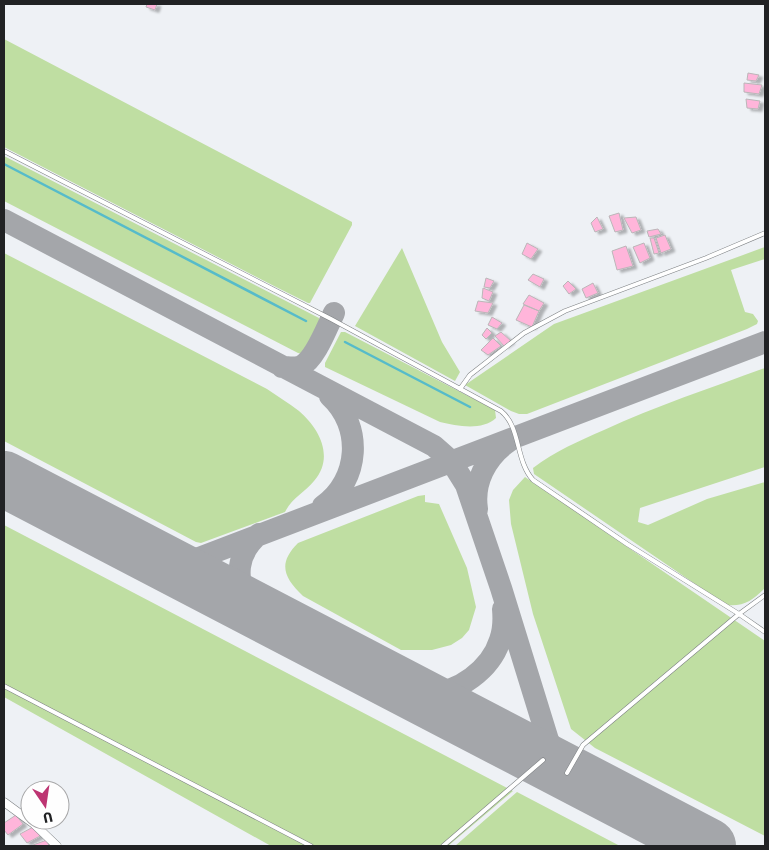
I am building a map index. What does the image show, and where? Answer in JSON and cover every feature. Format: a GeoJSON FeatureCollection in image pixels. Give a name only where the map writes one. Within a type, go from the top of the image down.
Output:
{"type":"FeatureCollection","features":[{"type":"Feature","properties":{"kind":"street"},"geometry":{"type":"LineString","coordinates":[[4,802],[34,824],[57,846]]}},
{"type":"Feature","properties":{"kind":"lane"},"geometry":{"type":"LineString","coordinates":[[4,151],[322,315],[506,415],[513,427],[521,459],[528,474],[555,496],[626,544],[765,632]]}},
{"type":"Feature","properties":{"kind":"lane"},"geometry":{"type":"LineString","coordinates":[[460,389],[470,375],[524,333],[565,311],[714,255],[765,233]]}},
{"type":"Feature","properties":{"kind":"lane"},"geometry":{"type":"LineString","coordinates":[[567,773],[583,745],[739,614],[765,595]]}},
{"type":"Feature","properties":{"kind":"lane"},"geometry":{"type":"LineString","coordinates":[[4,686],[311,846]]}},
{"type":"Feature","properties":{"kind":"lane"},"geometry":{"type":"LineString","coordinates":[[443,846],[543,760]]}},
{"type":"Feature","properties":{"kind":"green space"},"geometry":{"type":"Polygon","coordinates":[[[4,39],[352,222],[310,303],[4,147],[4,39]]]}},
{"type":"Feature","properties":{"kind":"green space"},"geometry":{"type":"Polygon","coordinates":[[[4,156],[319,318],[316,331],[308,347],[303,354],[298,353],[4,201],[4,156]]]}},
{"type":"Feature","properties":{"kind":"green space"},"geometry":{"type":"Polygon","coordinates":[[[765,247],[765,259],[731,270],[745,312],[753,314],[758,321],[757,324],[747,329],[527,414],[511,411],[465,385],[554,324],[765,247]]]}},
{"type":"Feature","properties":{"kind":"green space"},"geometry":{"type":"Polygon","coordinates":[[[402,248],[442,342],[460,372],[455,381],[355,326],[402,248]]]}},
{"type":"Feature","properties":{"kind":"green space"},"geometry":{"type":"Polygon","coordinates":[[[4,253],[267,389],[295,408],[313,426],[322,443],[323,462],[320,472],[314,481],[291,503],[285,512],[201,543],[4,441],[4,253]]]}},
{"type":"Feature","properties":{"kind":"green space"},"geometry":{"type":"Polygon","coordinates":[[[341,332],[345,332],[495,410],[496,418],[484,425],[477,426],[461,426],[440,422],[325,367],[325,363],[341,332]]]}},
{"type":"Feature","properties":{"kind":"green space"},"geometry":{"type":"Polygon","coordinates":[[[765,368],[765,467],[640,508],[638,522],[648,525],[707,499],[765,482],[765,588],[748,602],[738,605],[726,605],[534,474],[533,468],[541,462],[585,438],[664,405],[765,368]]]}},
{"type":"Feature","properties":{"kind":"green space"},"geometry":{"type":"Polygon","coordinates":[[[525,477],[765,641],[765,836],[595,748],[571,729],[533,614],[511,524],[509,500],[513,490],[525,477]]]}},
{"type":"Feature","properties":{"kind":"green space"},"geometry":{"type":"Polygon","coordinates":[[[425,495],[425,502],[439,504],[467,568],[476,607],[469,630],[462,638],[451,645],[432,650],[401,650],[303,596],[291,583],[287,576],[286,564],[292,550],[298,543],[418,496],[425,495]]]}},
{"type":"Feature","properties":{"kind":"green space"},"geometry":{"type":"Polygon","coordinates":[[[4,525],[513,791],[448,846],[271,846],[4,697],[4,525]]]}},
{"type":"Feature","properties":{"kind":"green space"},"geometry":{"type":"Polygon","coordinates":[[[517,792],[620,846],[455,846],[517,792]]]}},
{"type":"Feature","properties":{"kind":"building"},"geometry":{"type":"Polygon","coordinates":[[[147,4],[157,4],[155,10],[146,7],[147,4]]]}},
{"type":"Feature","properties":{"kind":"building"},"geometry":{"type":"Polygon","coordinates":[[[748,73],[759,75],[756,81],[747,80],[748,73]]]}},
{"type":"Feature","properties":{"kind":"building"},"geometry":{"type":"Polygon","coordinates":[[[744,83],[762,85],[759,94],[744,92],[744,83]]]}},
{"type":"Feature","properties":{"kind":"building"},"geometry":{"type":"Polygon","coordinates":[[[746,99],[760,101],[758,109],[747,108],[746,99]]]}},
{"type":"Feature","properties":{"kind":"building"},"geometry":{"type":"Polygon","coordinates":[[[619,213],[623,230],[615,232],[609,216],[619,213]]]}},
{"type":"Feature","properties":{"kind":"building"},"geometry":{"type":"Polygon","coordinates":[[[597,217],[603,229],[595,232],[591,223],[597,217]]]}},
{"type":"Feature","properties":{"kind":"building"},"geometry":{"type":"Polygon","coordinates":[[[636,217],[641,230],[632,233],[624,218],[636,217]]]}},
{"type":"Feature","properties":{"kind":"building"},"geometry":{"type":"Polygon","coordinates":[[[658,229],[661,234],[649,237],[647,231],[658,229]]]}},
{"type":"Feature","properties":{"kind":"building"},"geometry":{"type":"Polygon","coordinates":[[[665,235],[671,249],[661,253],[656,238],[665,235]]]}},
{"type":"Feature","properties":{"kind":"building"},"geometry":{"type":"Polygon","coordinates":[[[650,238],[654,238],[659,253],[654,254],[650,238]]]}},
{"type":"Feature","properties":{"kind":"building"},"geometry":{"type":"Polygon","coordinates":[[[527,243],[538,249],[531,259],[522,254],[527,243]]]}},
{"type":"Feature","properties":{"kind":"building"},"geometry":{"type":"Polygon","coordinates":[[[644,243],[650,258],[640,263],[633,247],[644,243]]]}},
{"type":"Feature","properties":{"kind":"building"},"geometry":{"type":"Polygon","coordinates":[[[626,246],[633,266],[617,270],[612,251],[626,246]]]}},
{"type":"Feature","properties":{"kind":"building"},"geometry":{"type":"Polygon","coordinates":[[[533,274],[544,279],[540,287],[528,280],[533,274]]]}},
{"type":"Feature","properties":{"kind":"building"},"geometry":{"type":"Polygon","coordinates":[[[486,278],[494,281],[490,288],[484,287],[486,278]]]}},
{"type":"Feature","properties":{"kind":"building"},"geometry":{"type":"Polygon","coordinates":[[[568,281],[576,289],[569,294],[563,286],[568,281]]]}},
{"type":"Feature","properties":{"kind":"building"},"geometry":{"type":"Polygon","coordinates":[[[593,283],[598,293],[586,298],[582,289],[593,283]]]}},
{"type":"Feature","properties":{"kind":"building"},"geometry":{"type":"Polygon","coordinates":[[[483,288],[493,292],[489,301],[482,298],[483,288]]]}},
{"type":"Feature","properties":{"kind":"building"},"geometry":{"type":"Polygon","coordinates":[[[529,295],[544,303],[539,311],[523,304],[529,295]]]}},
{"type":"Feature","properties":{"kind":"building"},"geometry":{"type":"Polygon","coordinates":[[[478,301],[493,303],[488,313],[475,311],[478,301]]]}},
{"type":"Feature","properties":{"kind":"building"},"geometry":{"type":"Polygon","coordinates":[[[524,305],[539,311],[532,327],[516,320],[524,305]]]}},
{"type":"Feature","properties":{"kind":"building"},"geometry":{"type":"Polygon","coordinates":[[[492,317],[502,323],[497,329],[488,325],[492,317]]]}},
{"type":"Feature","properties":{"kind":"building"},"geometry":{"type":"Polygon","coordinates":[[[487,328],[492,333],[486,339],[482,335],[487,328]]]}},
{"type":"Feature","properties":{"kind":"building"},"geometry":{"type":"Polygon","coordinates":[[[501,332],[511,341],[504,346],[495,336],[501,332]]]}},
{"type":"Feature","properties":{"kind":"building"},"geometry":{"type":"Polygon","coordinates":[[[493,338],[501,346],[488,355],[481,350],[493,338]]]}},
{"type":"Feature","properties":{"kind":"building"},"geometry":{"type":"Polygon","coordinates":[[[16,815],[20,820],[20,826],[8,835],[4,830],[4,823],[16,815]]]}},
{"type":"Feature","properties":{"kind":"building"},"geometry":{"type":"Polygon","coordinates":[[[28,830],[37,830],[40,836],[27,843],[20,834],[28,830]]]}},
{"type":"Feature","properties":{"kind":"building"},"geometry":{"type":"Polygon","coordinates":[[[47,840],[49,846],[33,846],[33,845],[47,840]]]}},
{"type":"Feature","properties":{"kind":"waterway"},"geometry":{"type":"LineString","coordinates":[[4,164],[306,321]]}},
{"type":"Feature","properties":{"kind":"waterway"},"geometry":{"type":"LineString","coordinates":[[345,342],[470,407]]}},
{"type":"Feature","properties":{"kind":"taxiway"},"geometry":{"type":"LineString","coordinates":[[4,220],[434,446],[451,461],[466,485],[501,588],[548,740],[567,773]]}},
{"type":"Feature","properties":{"kind":"taxiway"},"geometry":{"type":"LineString","coordinates":[[282,367],[296,367],[306,363],[320,342],[334,313]]}},
{"type":"Feature","properties":{"kind":"taxiway"},"geometry":{"type":"LineString","coordinates":[[154,558],[177,562],[199,558],[765,342]]}},
{"type":"Feature","properties":{"kind":"taxiway"},"geometry":{"type":"LineString","coordinates":[[323,506],[335,495],[344,482],[350,468],[353,452],[348,422],[341,408],[330,396]]}},
{"type":"Feature","properties":{"kind":"taxiway"},"geometry":{"type":"LineString","coordinates":[[477,509],[477,490],[483,471],[493,455],[508,442]]}},
{"type":"Feature","properties":{"kind":"taxiway"},"geometry":{"type":"LineString","coordinates":[[245,605],[240,585],[240,566],[246,550],[259,534]]}},
{"type":"Feature","properties":{"kind":"taxiway"},"geometry":{"type":"LineString","coordinates":[[404,688],[427,693],[439,692],[450,689],[472,678],[496,651],[504,621],[503,609]]}},
{"type":"Feature","properties":{"kind":"runway"},"geometry":{"type":"LineString","coordinates":[[4,479],[708,846]]}}]}
